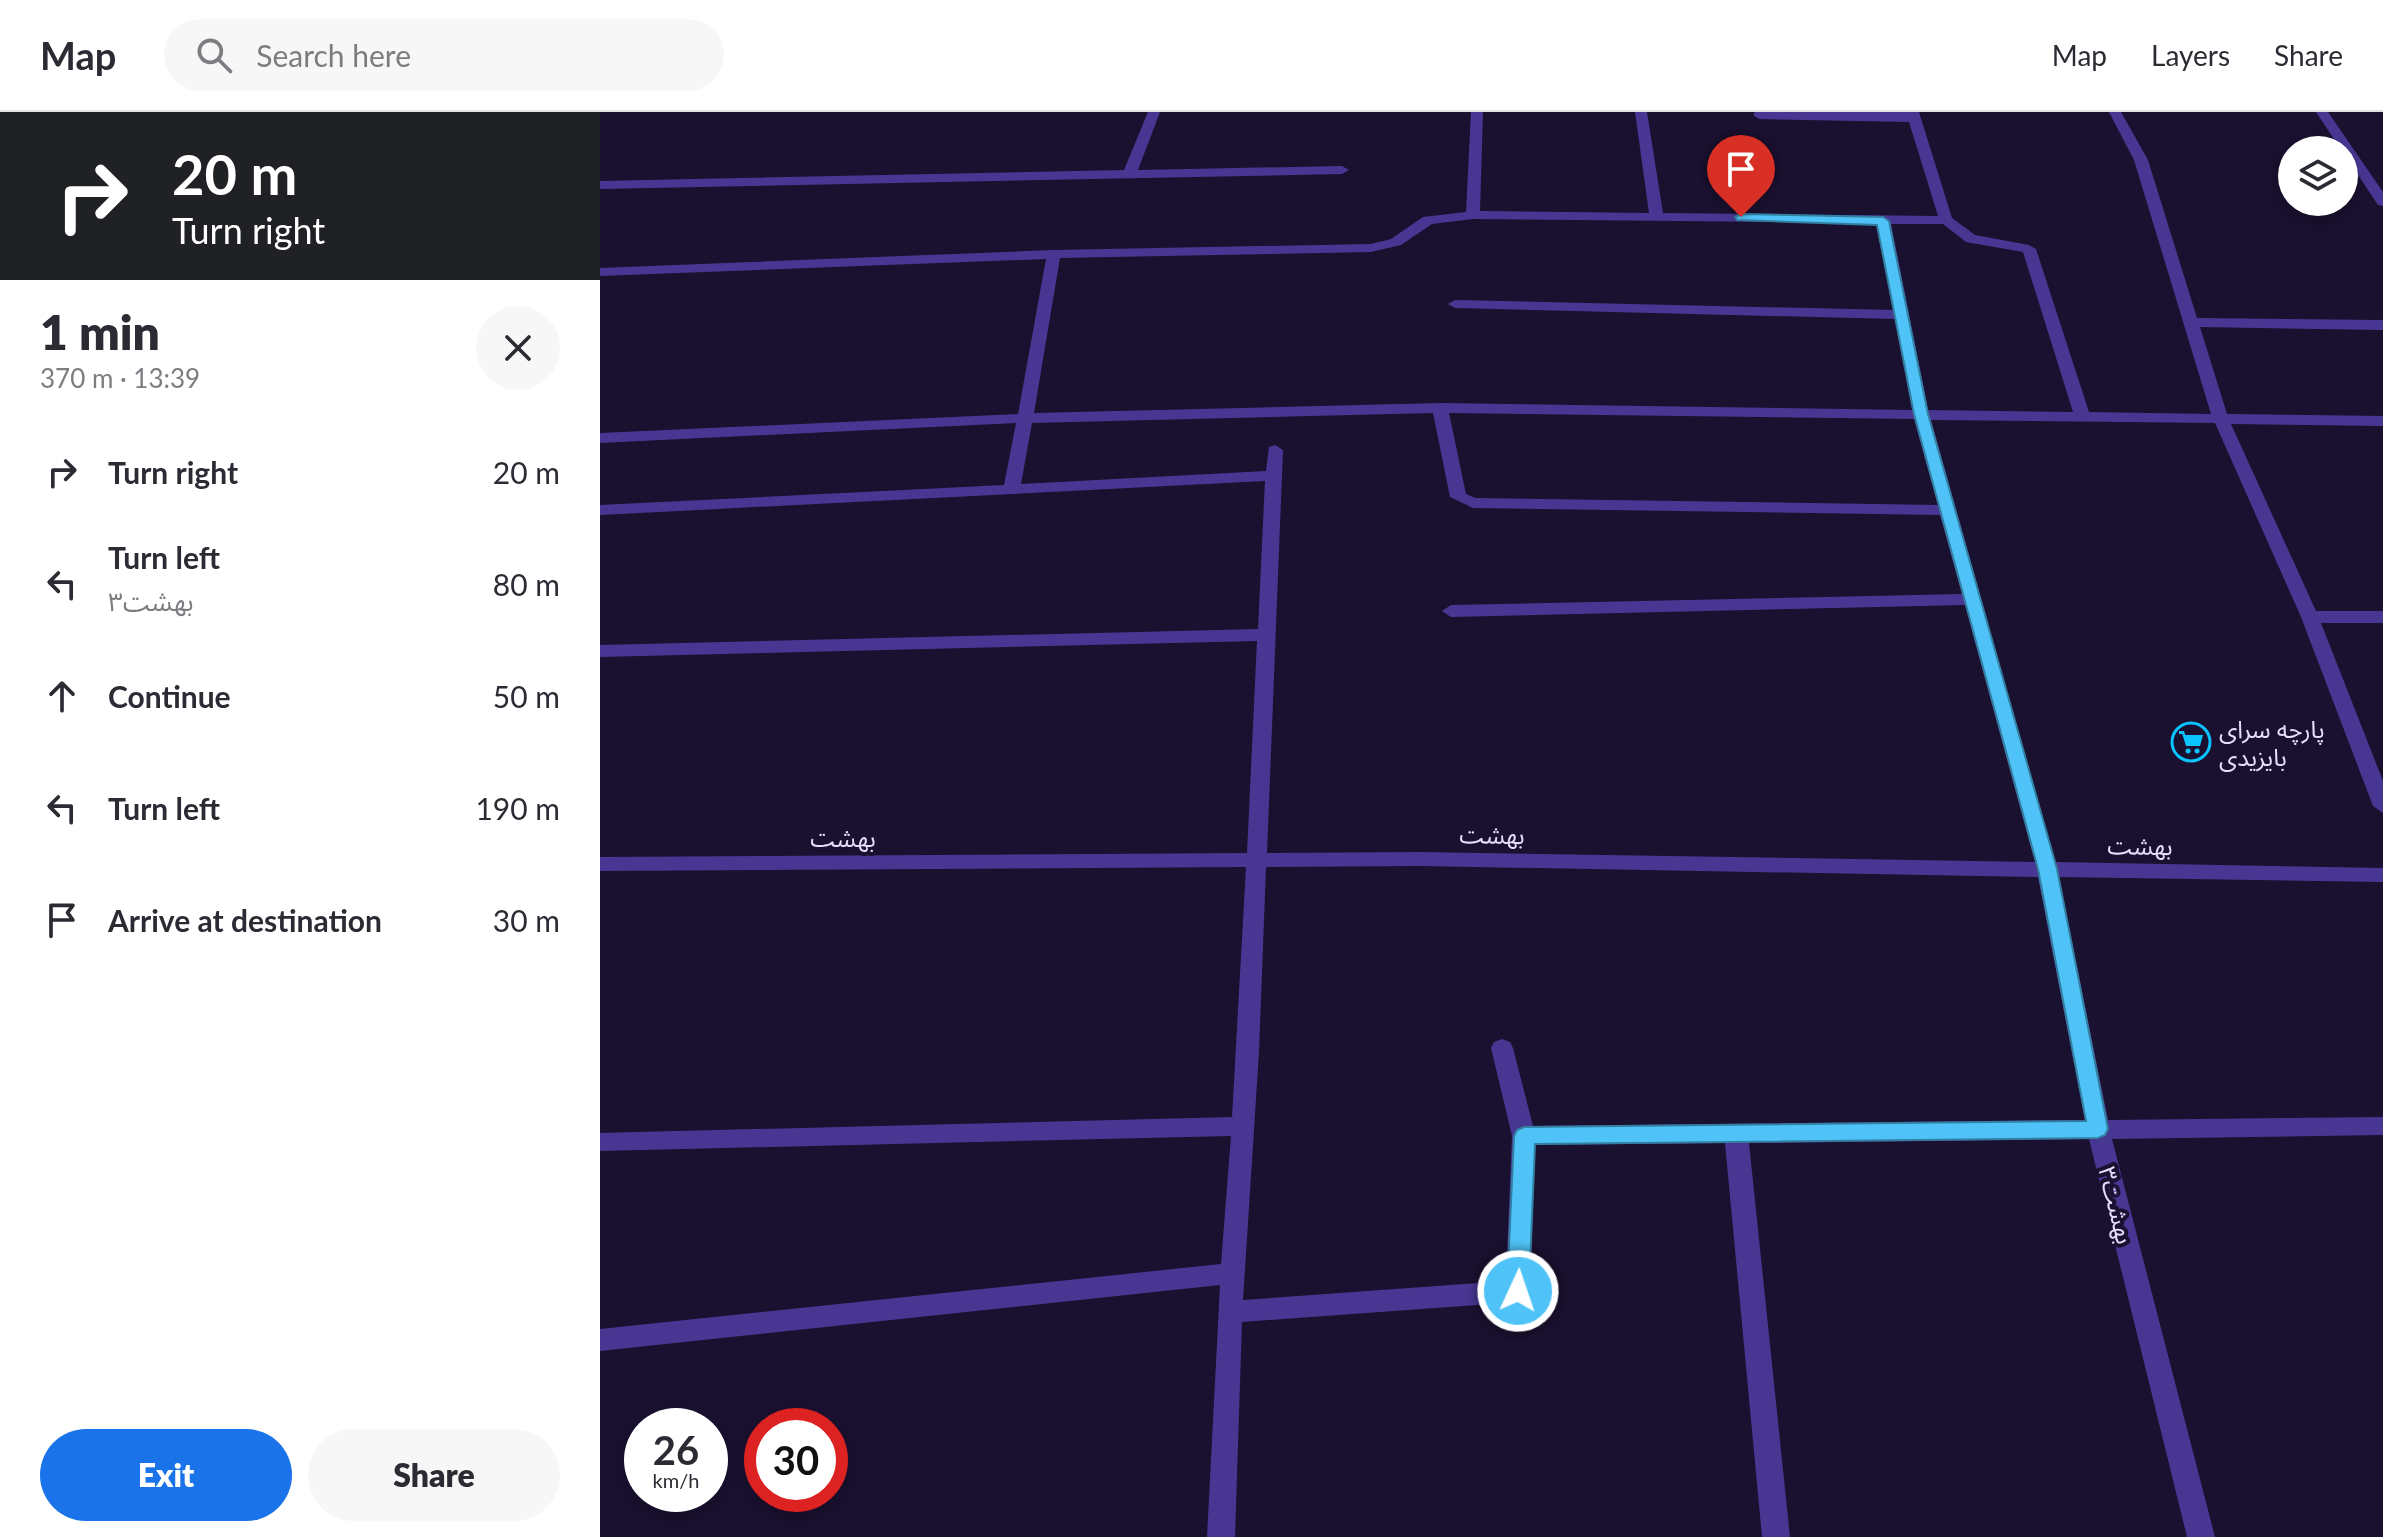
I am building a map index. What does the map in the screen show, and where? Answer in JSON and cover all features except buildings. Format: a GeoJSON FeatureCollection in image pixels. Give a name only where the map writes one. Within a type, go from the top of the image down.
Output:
{"type":"FeatureCollection","features":[{"type":"Feature","properties":{"kind":"street"},"geometry":{"type":"LineString","coordinates":[[1129,175],[1154,112]]}},
{"type":"Feature","properties":{"kind":"street"},"geometry":{"type":"LineString","coordinates":[[1473,215],[1477,112]]}},
{"type":"Feature","properties":{"kind":"street"},"geometry":{"type":"LineString","coordinates":[[1641,112],[1656,215]]}},
{"type":"Feature","properties":{"kind":"street"},"geometry":{"type":"LineString","coordinates":[[2115,112],[2141,160],[2221,419],[2310,617],[2383,806]]}},
{"type":"Feature","properties":{"kind":"street"},"geometry":{"type":"LineString","coordinates":[[2322,112],[2383,202]]}},
{"type":"Feature","properties":{"kind":"street"},"geometry":{"type":"LineString","coordinates":[[1759,115],[1914,115],[1946,220],[1971,239],[2029,249],[2083,419]]}},
{"type":"Feature","properties":{"kind":"street"},"geometry":{"type":"LineString","coordinates":[[600,185],[1342,170]]}},
{"type":"Feature","properties":{"kind":"street"},"geometry":{"type":"LineString","coordinates":[[600,272],[1054,254],[1371,248],[1396,242],[1428,220],[1473,215],[1946,220]]}},
{"type":"Feature","properties":{"kind":"street","name":"بهشت۳"},"geometry":{"type":"LineString","coordinates":[[1883,221],[1921,414],[2047,869],[2098,1129],[2201,1537]]}},
{"type":"Feature","properties":{"kind":"street"},"geometry":{"type":"LineString","coordinates":[[1012,489],[1054,254]]}},
{"type":"Feature","properties":{"kind":"street"},"geometry":{"type":"LineString","coordinates":[[1455,304],[1901,315]]}},
{"type":"Feature","properties":{"kind":"street"},"geometry":{"type":"LineString","coordinates":[[2192,322],[2383,325]]}},
{"type":"Feature","properties":{"kind":"street"},"geometry":{"type":"LineString","coordinates":[[1440,408],[1458,497],[1473,503],[1948,510]]}},
{"type":"Feature","properties":{"kind":"street"},"geometry":{"type":"LineString","coordinates":[[600,438],[1025,418],[1440,408],[2383,421]]}},
{"type":"Feature","properties":{"kind":"street"},"geometry":{"type":"LineString","coordinates":[[1221,1537],[1275,450]]}},
{"type":"Feature","properties":{"kind":"street"},"geometry":{"type":"LineString","coordinates":[[600,510],[1274,476]]}},
{"type":"Feature","properties":{"kind":"street"},"geometry":{"type":"LineString","coordinates":[[1451,611],[1972,599]]}},
{"type":"Feature","properties":{"kind":"street"},"geometry":{"type":"LineString","coordinates":[[2310,617],[2383,617]]}},
{"type":"Feature","properties":{"kind":"street"},"geometry":{"type":"LineString","coordinates":[[600,651],[1266,635]]}},
{"type":"Feature","properties":{"kind":"street","name":"بهشت"},"geometry":{"type":"LineString","coordinates":[[600,864],[1420,859],[2383,875]]}},
{"type":"Feature","properties":{"kind":"street"},"geometry":{"type":"LineString","coordinates":[[1230,1312],[1518,1291],[1524,1136],[1502,1048]]}},
{"type":"Feature","properties":{"kind":"street"},"geometry":{"type":"LineString","coordinates":[[600,1142],[1243,1126]]}},
{"type":"Feature","properties":{"kind":"street"},"geometry":{"type":"LineString","coordinates":[[1524,1136],[2383,1126]]}},
{"type":"Feature","properties":{"kind":"street"},"geometry":{"type":"LineString","coordinates":[[1736,1133],[1776,1537]]}},
{"type":"Feature","properties":{"kind":"street"},"geometry":{"type":"LineString","coordinates":[[600,1340],[1233,1273]]}},
{"type":"Feature","properties":{"kind":"place","name":"پارچه سرای بایزیدی"},"geometry":{"type":"Point","coordinates":[2191,742]}},
{"type":"Feature","properties":{"kind":"route"},"geometry":{"type":"LineString","coordinates":[[1518,1291],[1524,1136],[2098,1129],[2047,869],[1921,414],[1883,221],[1741,217]]}}]}
